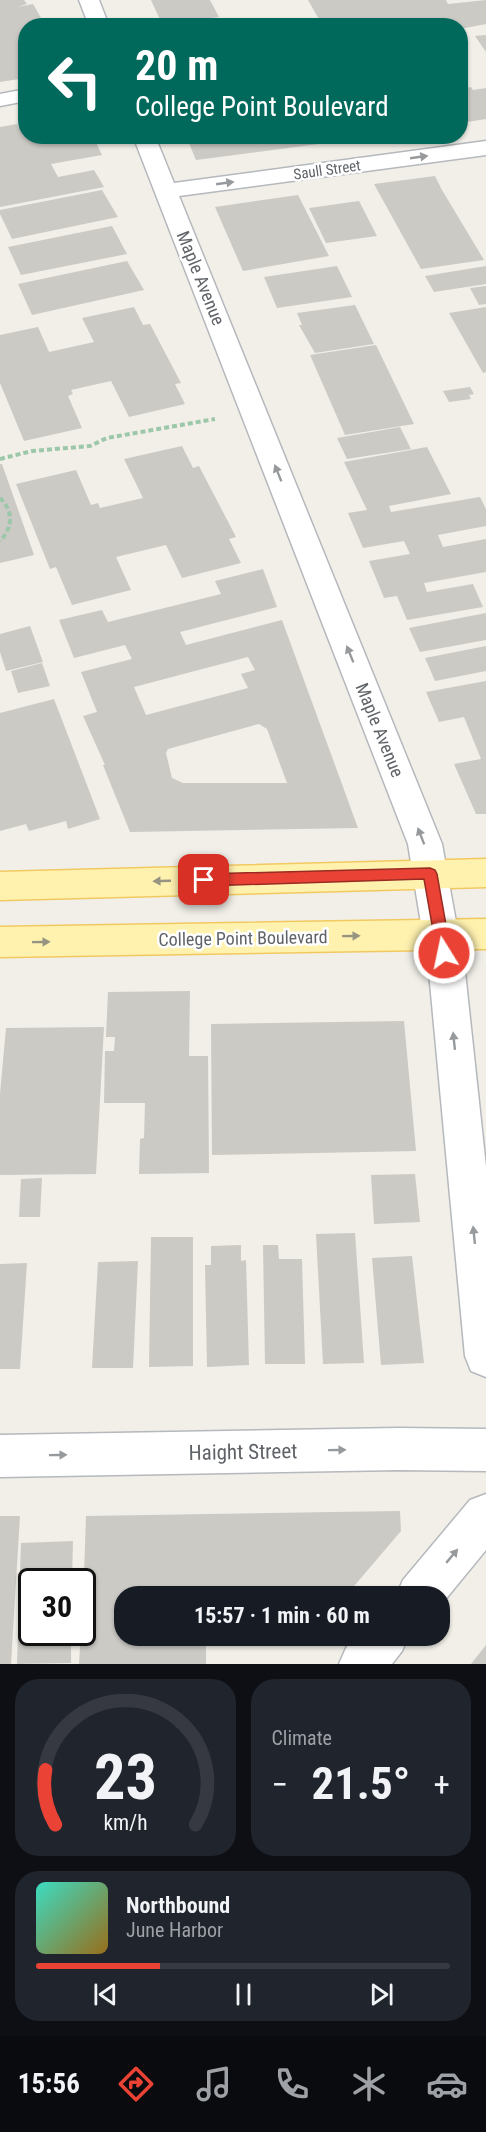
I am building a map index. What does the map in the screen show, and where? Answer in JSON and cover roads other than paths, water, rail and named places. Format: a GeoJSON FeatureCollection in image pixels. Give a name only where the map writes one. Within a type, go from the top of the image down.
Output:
{"type":"FeatureCollection","features":[{"type":"Feature","properties":{"kind":"main road"},"geometry":{"type":"LineString","coordinates":[[0,886],[486,873]]}},
{"type":"Feature","properties":{"kind":"main road","name":"College Point Boulevard"},"geometry":{"type":"LineString","coordinates":[[0,942],[486,934]]}},
{"type":"Feature","properties":{"kind":"street"},"geometry":{"type":"LineString","coordinates":[[89,0],[96,18]]}},
{"type":"Feature","properties":{"kind":"street"},"geometry":{"type":"LineString","coordinates":[[0,100],[18,97]]}},
{"type":"Feature","properties":{"kind":"street","name":"Maple Avenue"},"geometry":{"type":"LineString","coordinates":[[147,144],[425,844],[447,972],[486,1356]]}},
{"type":"Feature","properties":{"kind":"street","name":"Saull Street"},"geometry":{"type":"LineString","coordinates":[[167,191],[482,155]]}},
{"type":"Feature","properties":{"kind":"street","name":"Haight Street"},"geometry":{"type":"LineString","coordinates":[[0,1456],[398,1449],[486,1450]]}},
{"type":"Feature","properties":{"kind":"street"},"geometry":{"type":"LineString","coordinates":[[427,1586],[486,1516]]}},
{"type":"Feature","properties":{"kind":"street"},"geometry":{"type":"LineString","coordinates":[[362,1664],[377,1646]]}}]}
